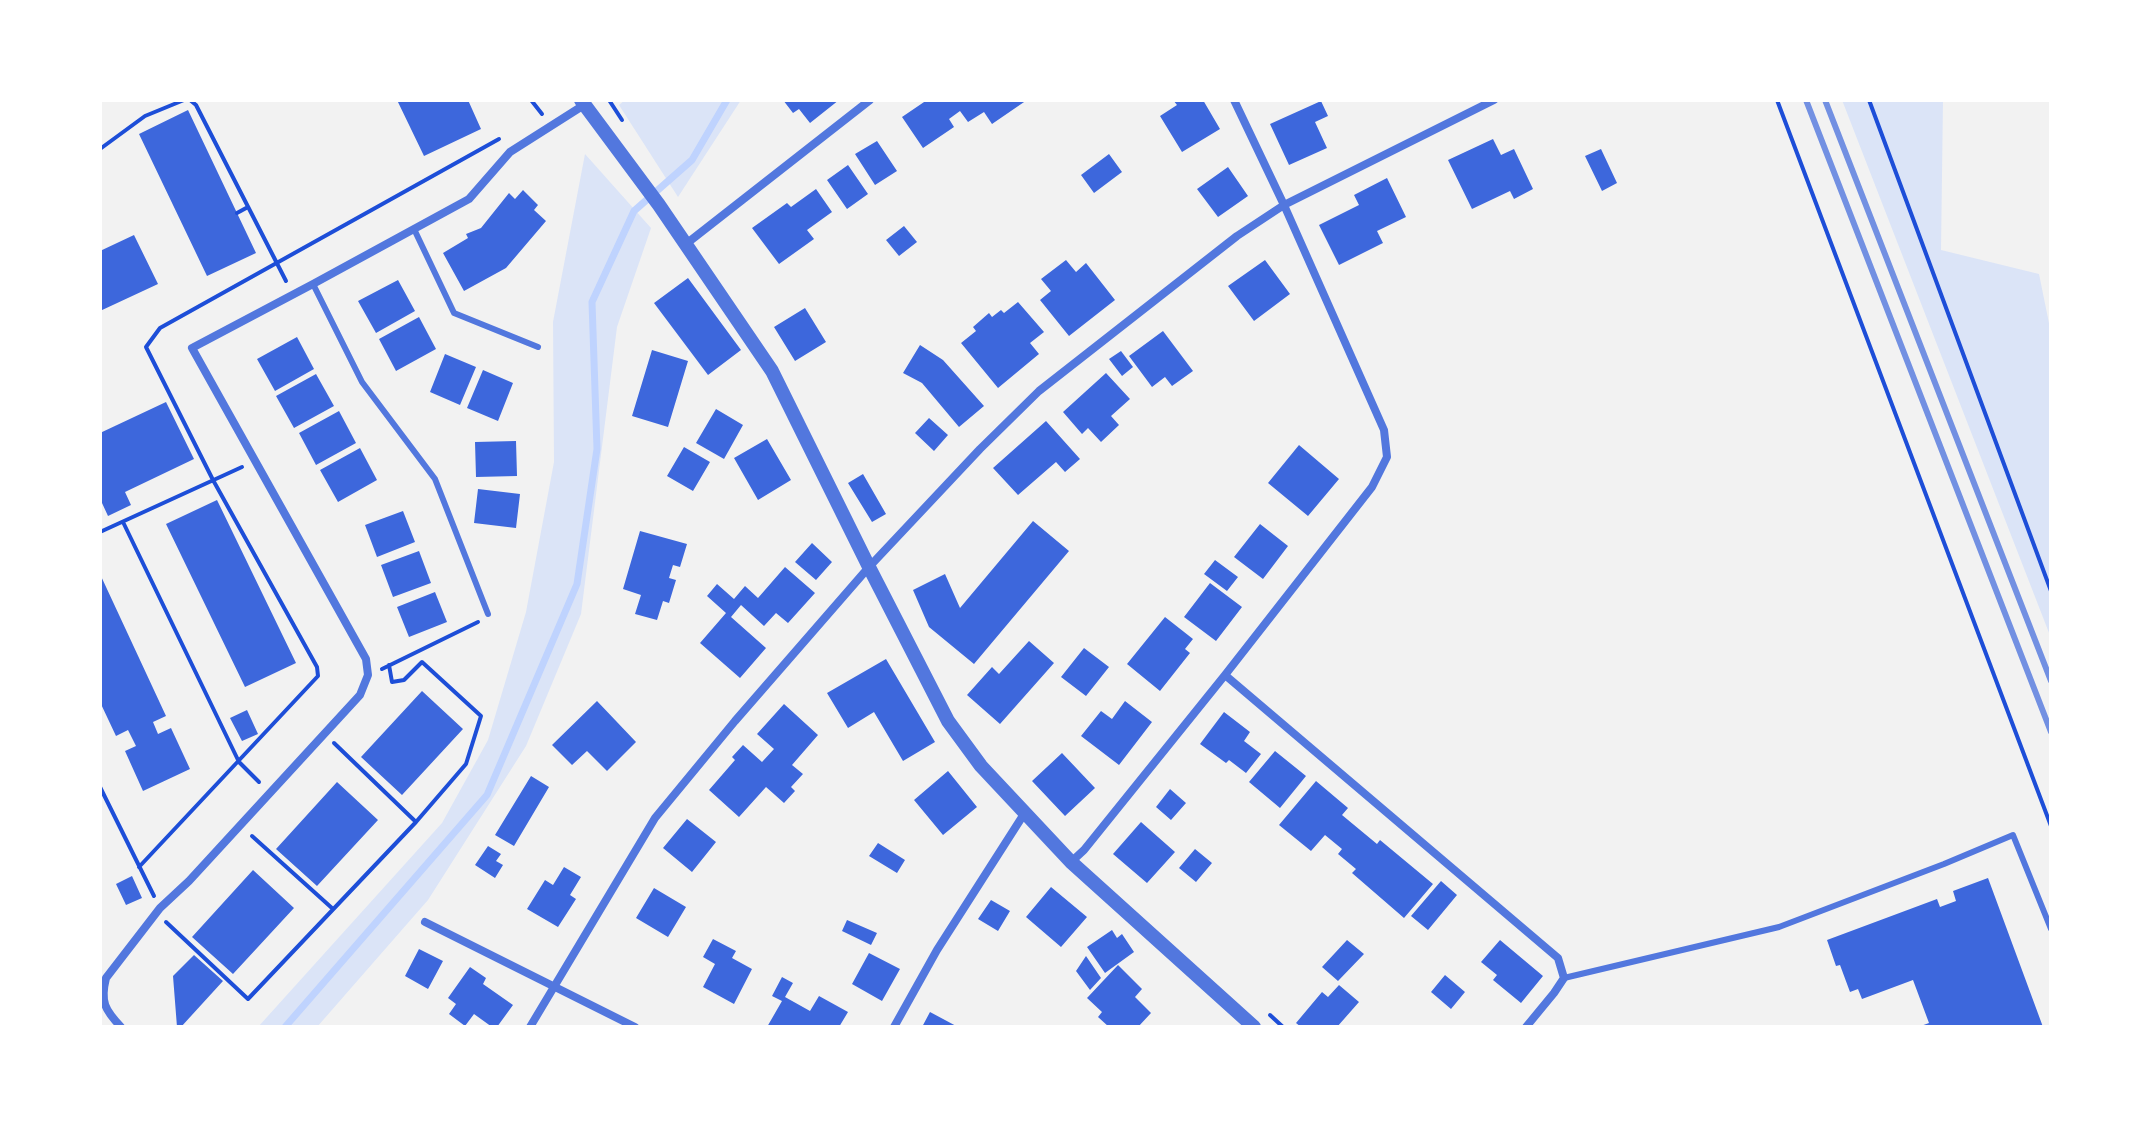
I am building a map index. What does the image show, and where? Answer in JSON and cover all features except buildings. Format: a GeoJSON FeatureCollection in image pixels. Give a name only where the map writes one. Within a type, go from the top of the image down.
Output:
{"type":"FeatureCollection","features":[{"type":"Feature","properties":{"kind":"street"},"geometry":{"type":"LineString","coordinates":[[686,244],[870,100]]}},
{"type":"Feature","properties":{"kind":"street"},"geometry":{"type":"LineString","coordinates":[[1071,862],[1084,850],[1225,675],[1372,487],[1387,457],[1384,430],[1234,100]]}},
{"type":"Feature","properties":{"kind":"street"},"geometry":{"type":"LineString","coordinates":[[530,1027],[655,818],[869,567],[1039,391],[1237,236],[1284,205],[1494,100]]}},
{"type":"Feature","properties":{"kind":"street"},"geometry":{"type":"LineString","coordinates":[[121,1027],[105,1010],[103,991],[106,978],[160,908],[189,881],[360,695],[368,675],[366,659],[192,348],[469,199],[510,152],[582,102],[659,205],[772,371],[948,721],[981,766],[1071,862],[1254,1027]]}},
{"type":"Feature","properties":{"kind":"street"},"geometry":{"type":"LineString","coordinates":[[1225,675],[1558,958],[1564,978],[1526,1027]]}},
{"type":"Feature","properties":{"kind":"street"},"geometry":{"type":"LineString","coordinates":[[894,1027],[937,950],[1024,814]]}},
{"type":"Feature","properties":{"kind":"street"},"geometry":{"type":"LineString","coordinates":[[425,922],[635,1027]]}},
{"type":"Feature","properties":{"kind":"lane"},"geometry":{"type":"LineString","coordinates":[[414,229],[454,313],[538,347]]}},
{"type":"Feature","properties":{"kind":"lane"},"geometry":{"type":"LineString","coordinates":[[313,284],[362,382],[435,479],[488,614]]}},
{"type":"Feature","properties":{"kind":"lane"},"geometry":{"type":"LineString","coordinates":[[1564,978],[1779,927],[2013,835],[2051,929]]}},
{"type":"Feature","properties":{"kind":"path"},"geometry":{"type":"LineString","coordinates":[[100,149],[145,116],[187,100],[196,105],[293,294]]}},
{"type":"Feature","properties":{"kind":"path"},"geometry":{"type":"LineString","coordinates":[[1777,100],[2051,826]]}},
{"type":"Feature","properties":{"kind":"path"},"geometry":{"type":"LineString","coordinates":[[1869,100],[2051,591]]}},
{"type":"Feature","properties":{"kind":"path"},"geometry":{"type":"LineString","coordinates":[[139,867],[318,676],[317,667],[213,480],[146,347],[160,328],[500,138]]}},
{"type":"Feature","properties":{"kind":"path"},"geometry":{"type":"LineString","coordinates":[[206,147],[215,142]]}},
{"type":"Feature","properties":{"kind":"path"},"geometry":{"type":"LineString","coordinates":[[237,213],[248,207]]}},
{"type":"Feature","properties":{"kind":"path"},"geometry":{"type":"LineString","coordinates":[[100,532],[255,460]]}},
{"type":"Feature","properties":{"kind":"path"},"geometry":{"type":"LineString","coordinates":[[123,522],[239,762],[269,793]]}},
{"type":"Feature","properties":{"kind":"path"},"geometry":{"type":"LineString","coordinates":[[368,675],[473,625],[488,614]]}},
{"type":"Feature","properties":{"kind":"path"},"geometry":{"type":"LineString","coordinates":[[100,787],[165,921],[248,999],[416,822],[466,764],[481,716],[422,662],[404,680],[392,682],[389,665]]}},
{"type":"Feature","properties":{"kind":"path"},"geometry":{"type":"LineString","coordinates":[[324,734],[416,822]]}},
{"type":"Feature","properties":{"kind":"path"},"geometry":{"type":"LineString","coordinates":[[240,825],[333,909]]}},
{"type":"Feature","properties":{"kind":"path"},"geometry":{"type":"LineString","coordinates":[[1259,1006],[1283,1027]]}},
{"type":"Feature","properties":{"kind":"shaded area"},"geometry":{"type":"Polygon","coordinates":[[[625,100],[741,100],[678,197],[619,105],[625,100]]]}},
{"type":"Feature","properties":{"kind":"shaded area"},"geometry":{"type":"Polygon","coordinates":[[[1842,100],[1943,100],[1941,250],[2039,274],[2051,333],[2051,638],[1842,100]]]}},
{"type":"Feature","properties":{"kind":"shaded area"},"geometry":{"type":"Polygon","coordinates":[[[585,154],[651,228],[617,327],[581,614],[526,746],[428,900],[317,1027],[258,1027],[442,823],[488,740],[526,612],[554,462],[553,322],[585,154]]]}},
{"type":"Feature","properties":{"kind":"waterway"},"geometry":{"type":"LineString","coordinates":[[285,1027],[487,795],[577,584],[597,449],[592,302],[634,211],[692,160],[727,100]]}},
{"type":"Feature","properties":{"kind":"railway"},"geometry":{"type":"LineString","coordinates":[[1806,100],[2051,732]]}},
{"type":"Feature","properties":{"kind":"railway"},"geometry":{"type":"LineString","coordinates":[[1825,100],[2051,681]]}}]}
